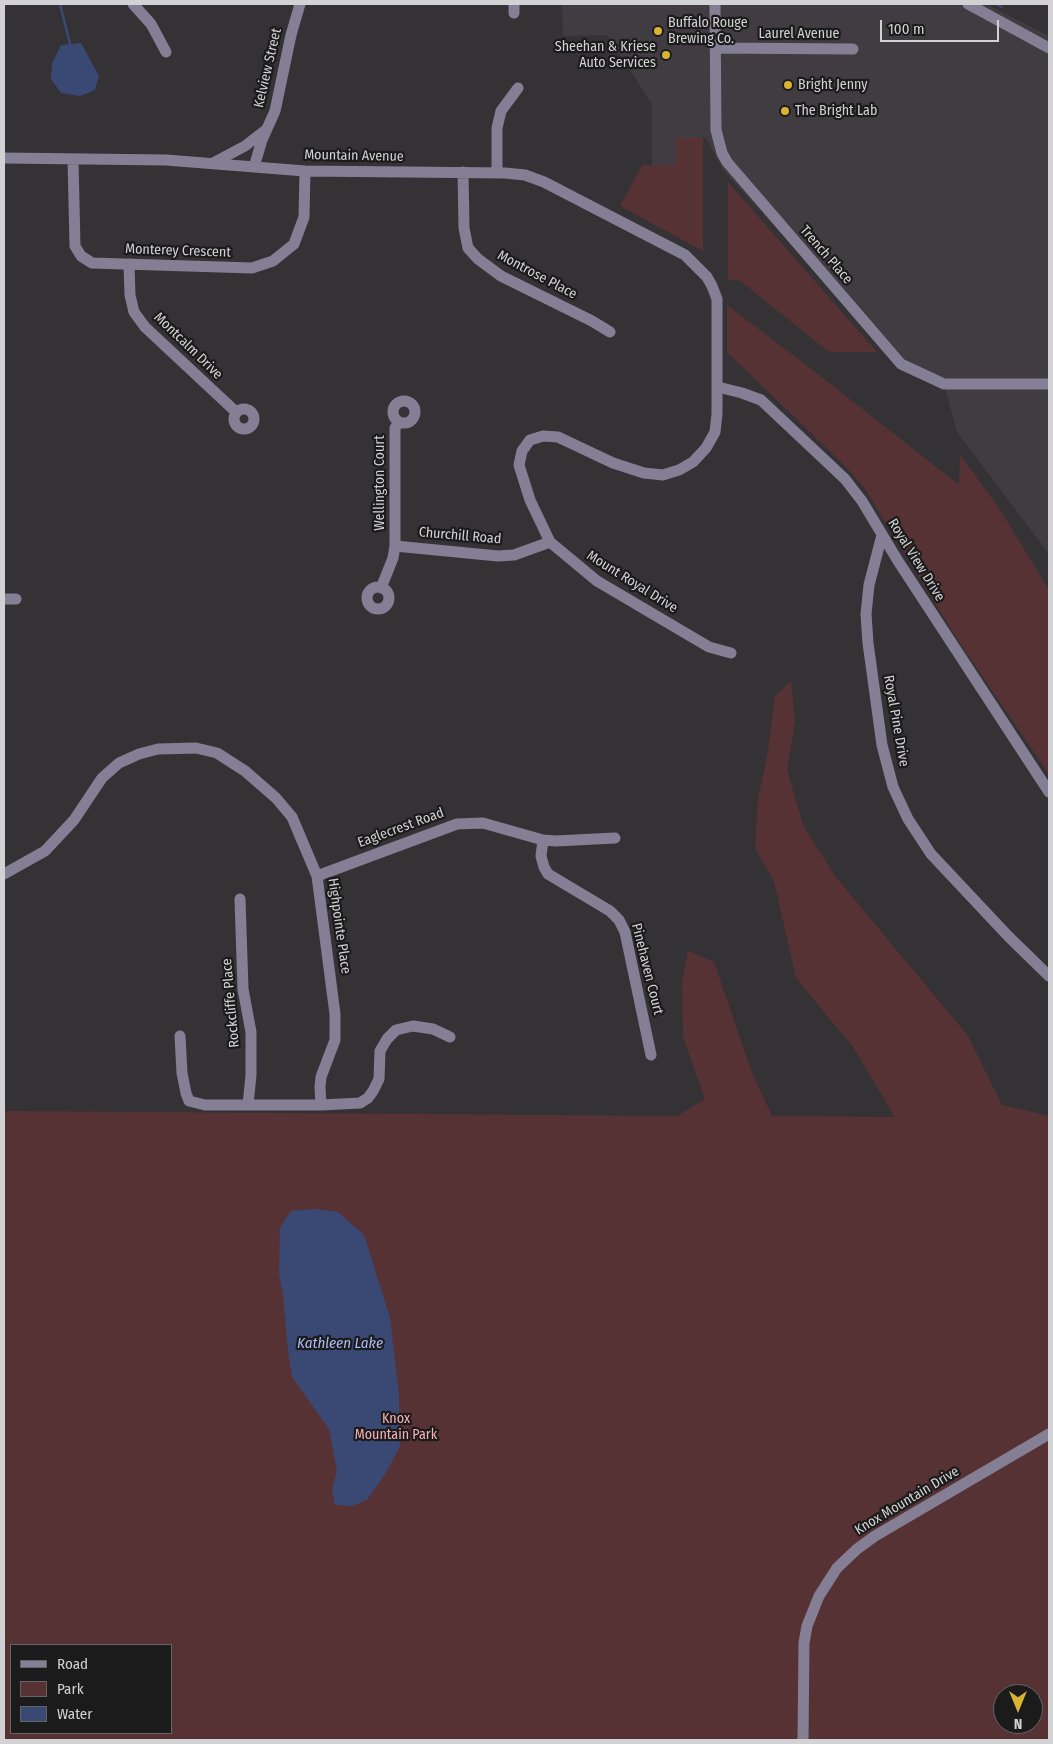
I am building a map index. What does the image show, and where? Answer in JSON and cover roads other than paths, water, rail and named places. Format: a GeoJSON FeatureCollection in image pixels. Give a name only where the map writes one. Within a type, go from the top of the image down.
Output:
{"type":"FeatureCollection","features":[{"type":"Feature","properties":{"kind":"street"},"geometry":{"type":"LineString","coordinates":[[133,4],[150,24],[166,52]]}},
{"type":"Feature","properties":{"kind":"street","name":"Kelview Street"},"geometry":{"type":"LineString","coordinates":[[254,167],[275,110],[299,4]]}},
{"type":"Feature","properties":{"kind":"street","name":"Trench Place"},"geometry":{"type":"LineString","coordinates":[[715,4],[716,120],[719,145],[727,162],[900,364],[944,384],[1049,384]]}},
{"type":"Feature","properties":{"kind":"street"},"geometry":{"type":"LineString","coordinates":[[968,4],[1049,48]]}},
{"type":"Feature","properties":{"kind":"street","name":"Laurel Avenue"},"geometry":{"type":"LineString","coordinates":[[715,48],[853,49]]}},
{"type":"Feature","properties":{"kind":"street"},"geometry":{"type":"LineString","coordinates":[[497,173],[497,128],[501,111],[518,88]]}},
{"type":"Feature","properties":{"kind":"street"},"geometry":{"type":"LineString","coordinates":[[211,164],[245,146],[267,129]]}},
{"type":"Feature","properties":{"kind":"street","name":"Mountain Avenue"},"geometry":{"type":"LineString","coordinates":[[4,158],[166,160],[305,171],[463,172],[525,175],[544,182],[684,255]]}},
{"type":"Feature","properties":{"kind":"street","name":"Monterey Crescent"},"geometry":{"type":"LineString","coordinates":[[73,159],[75,246],[81,256],[92,263],[252,268],[273,261],[294,244],[304,217],[305,171]]}},
{"type":"Feature","properties":{"kind":"street","name":"Montrose Place"},"geometry":{"type":"LineString","coordinates":[[463,172],[464,228],[468,248],[478,259],[501,276],[592,321],[610,332]]}},
{"type":"Feature","properties":{"kind":"street","name":"Mount Royal Drive"},"geometry":{"type":"LineString","coordinates":[[684,255],[707,277],[717,299],[718,414],[715,432],[706,448],[693,462],[679,470],[663,475],[644,473],[613,463],[558,438],[543,436],[530,440],[522,451],[519,465],[530,500],[550,542],[597,581],[709,647],[731,654]]}},
{"type":"Feature","properties":{"kind":"street","name":"Montcalm Drive"},"geometry":{"type":"LineString","coordinates":[[129,264],[130,295],[134,312],[145,327],[236,412]]}},
{"type":"Feature","properties":{"kind":"street","name":"Royal View Drive"},"geometry":{"type":"LineString","coordinates":[[718,387],[761,400],[845,480],[862,501],[898,561],[1049,792]]}},
{"type":"Feature","properties":{"kind":"street","name":"Wellington Court"},"geometry":{"type":"LineString","coordinates":[[381,588],[393,558],[395,546],[395,428],[399,422]]}},
{"type":"Feature","properties":{"kind":"street","name":"Royal Pine Drive"},"geometry":{"type":"LineString","coordinates":[[882,535],[869,584],[866,614],[868,643],[882,745],[893,787],[908,819],[931,854],[1008,936],[1049,976]]}},
{"type":"Feature","properties":{"kind":"street","name":"Churchill Road"},"geometry":{"type":"LineString","coordinates":[[395,546],[514,556],[550,542]]}},
{"type":"Feature","properties":{"kind":"street"},"geometry":{"type":"LineString","coordinates":[[4,599],[16,599]]}},
{"type":"Feature","properties":{"kind":"street","name":"Highpointe Place"},"geometry":{"type":"LineString","coordinates":[[4,874],[45,851],[74,820],[102,778],[119,764],[139,754],[158,749],[196,748],[216,753],[245,771],[276,798],[292,817],[318,876],[335,1014],[335,1040],[321,1077],[321,1105]]}},
{"type":"Feature","properties":{"kind":"street","name":"Eaglecrest Road"},"geometry":{"type":"LineString","coordinates":[[318,876],[457,824],[483,823],[543,840],[615,838]]}},
{"type":"Feature","properties":{"kind":"street","name":"Pinehaven Court"},"geometry":{"type":"LineString","coordinates":[[543,840],[541,856],[548,874],[610,911],[619,920],[626,932],[651,1055]]}},
{"type":"Feature","properties":{"kind":"street","name":"Rockcliffe Place"},"geometry":{"type":"LineString","coordinates":[[240,899],[243,989],[251,1032],[251,1076],[248,1105]]}},
{"type":"Feature","properties":{"kind":"street"},"geometry":{"type":"LineString","coordinates":[[180,1036],[182,1073],[189,1101],[206,1105],[360,1103],[368,1098],[379,1079],[380,1051],[387,1039],[396,1030],[413,1026],[433,1029],[450,1037]]}},
{"type":"Feature","properties":{"kind":"street","name":"Knox Mountain Drive"},"geometry":{"type":"LineString","coordinates":[[803,1740],[804,1642],[807,1626],[819,1596],[837,1568],[857,1549],[875,1536],[1049,1434]]}},
{"type":"Feature","properties":{"kind":"water"},"geometry":{"type":"Polygon","coordinates":[[[81,43],[99,76],[95,90],[80,96],[61,93],[51,79],[52,64],[61,45],[81,43]]]}},
{"type":"Feature","properties":{"kind":"water","name":"Kathleen Lake"},"geometry":{"type":"Polygon","coordinates":[[[316,1209],[338,1212],[364,1235],[390,1318],[399,1395],[400,1447],[385,1474],[367,1500],[352,1506],[335,1505],[332,1490],[337,1471],[329,1429],[292,1377],[288,1351],[283,1294],[279,1274],[280,1227],[291,1211],[316,1209]]]}},
{"type":"Feature","properties":{"kind":"waterway"},"geometry":{"type":"LineString","coordinates":[[60,4],[70,44]]}},
{"type":"Feature","properties":{"kind":"waterway"},"geometry":{"type":"LineString","coordinates":[[996,4],[1002,7]]}},
{"type":"Feature","properties":{"kind":"place","name":"Buffalo Rouge Brewing Co."},"geometry":{"type":"Point","coordinates":[658,31]}},
{"type":"Feature","properties":{"kind":"place","name":"Sheehan & Kriese Auto Services"},"geometry":{"type":"Point","coordinates":[666,55]}},
{"type":"Feature","properties":{"kind":"place","name":"Bright Jenny"},"geometry":{"type":"Point","coordinates":[788,85]}},
{"type":"Feature","properties":{"kind":"place","name":"The Bright Lab"},"geometry":{"type":"Point","coordinates":[785,111]}},
{"type":"Feature","properties":{"kind":"park label","name":"Knox Mountain Park"},"geometry":{"type":"Point","coordinates":[396,1428]}}]}
